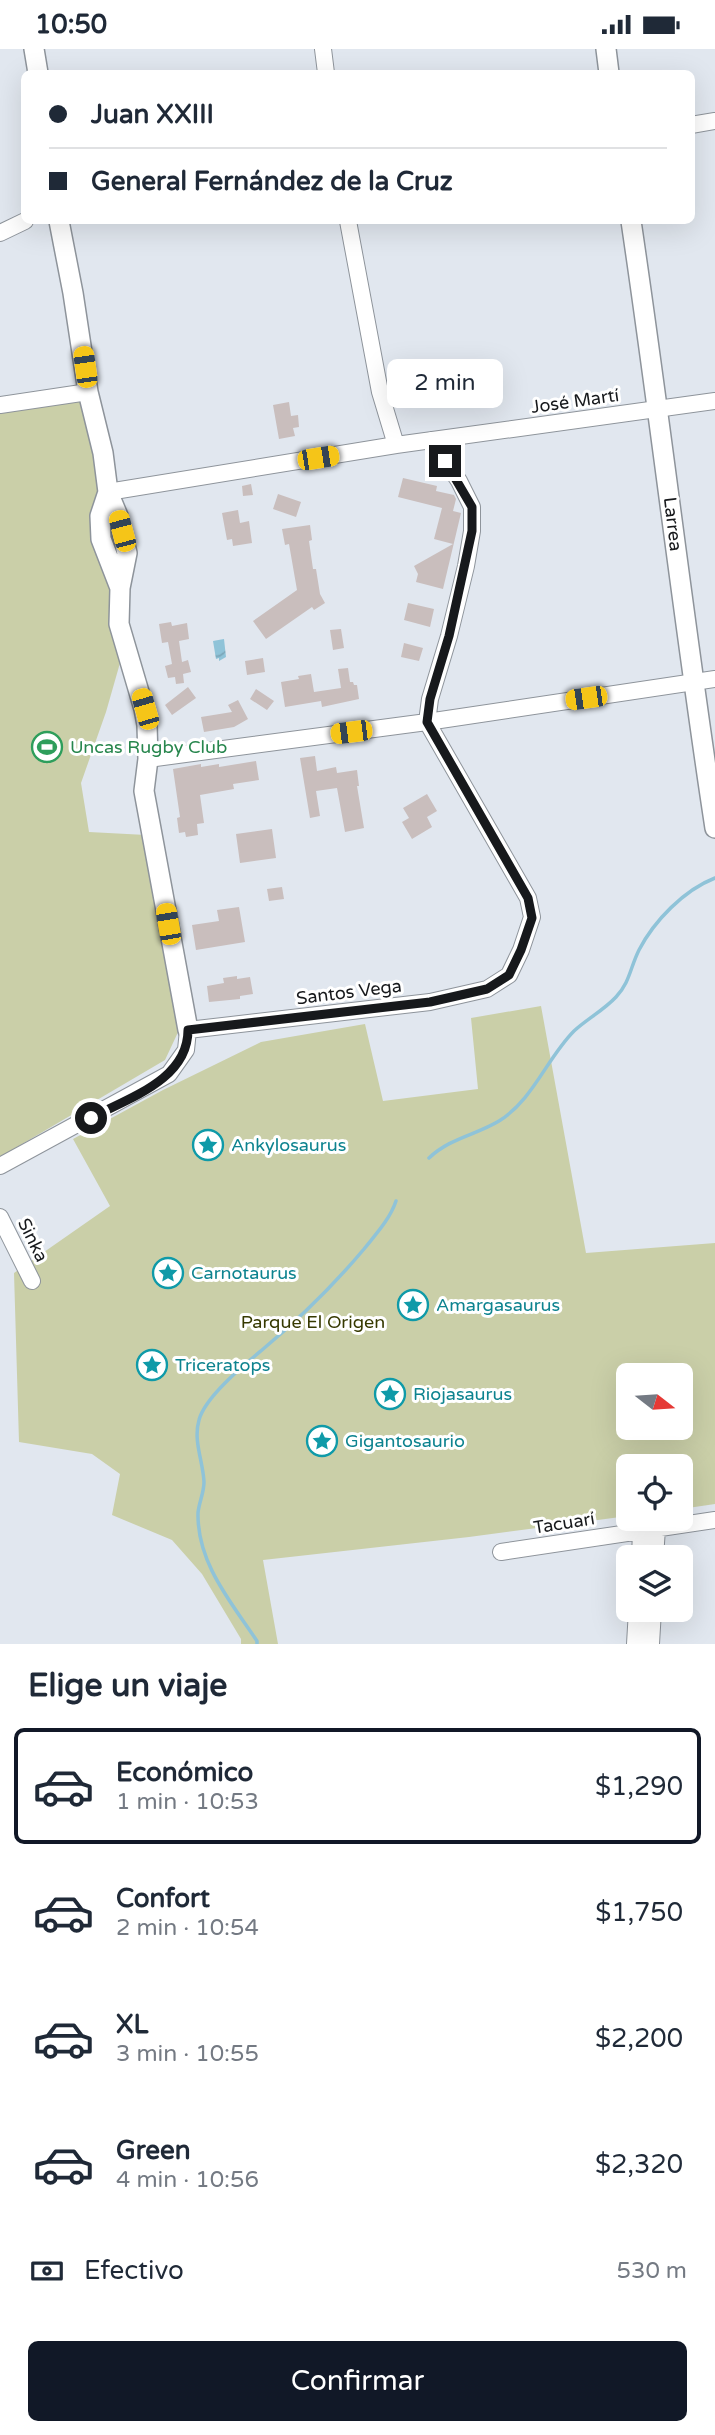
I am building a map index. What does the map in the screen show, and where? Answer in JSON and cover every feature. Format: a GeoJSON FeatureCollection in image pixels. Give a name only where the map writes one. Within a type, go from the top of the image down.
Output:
{"type":"FeatureCollection","features":[{"type":"Feature","properties":{"kind":"street"},"geometry":{"type":"LineString","coordinates":[[34,49],[38,70]]}},
{"type":"Feature","properties":{"kind":"street"},"geometry":{"type":"LineString","coordinates":[[323,49],[326,70]]}},
{"type":"Feature","properties":{"kind":"street"},"geometry":{"type":"LineString","coordinates":[[606,49],[609,70]]}},
{"type":"Feature","properties":{"kind":"street"},"geometry":{"type":"LineString","coordinates":[[695,124],[715,121]]}},
{"type":"Feature","properties":{"kind":"street"},"geometry":{"type":"LineString","coordinates":[[0,233],[21,223]]}},
{"type":"Feature","properties":{"kind":"street"},"geometry":{"type":"LineString","coordinates":[[0,1165],[169,1075],[186,1050],[188,1030],[144,791],[148,759],[145,709],[120,624],[120,588],[101,539],[100,516],[108,492],[103,453],[88,392],[60,224]]}},
{"type":"Feature","properties":{"kind":"street"},"geometry":{"type":"LineString","coordinates":[[349,224],[380,392],[396,445]]}},
{"type":"Feature","properties":{"kind":"street","name":"Larrea"},"geometry":{"type":"LineString","coordinates":[[631,224],[658,409],[692,683],[715,828]]}},
{"type":"Feature","properties":{"kind":"street"},"geometry":{"type":"LineString","coordinates":[[0,405],[88,392]]}},
{"type":"Feature","properties":{"kind":"street","name":"José Martí"},"geometry":{"type":"LineString","coordinates":[[108,492],[396,445],[715,401]]}},
{"type":"Feature","properties":{"kind":"street"},"geometry":{"type":"LineString","coordinates":[[427,722],[430,699],[449,636],[472,531],[472,507],[459,481],[431,440]]}},
{"type":"Feature","properties":{"kind":"street"},"geometry":{"type":"LineString","coordinates":[[148,759],[427,722],[715,679]]}},
{"type":"Feature","properties":{"kind":"street","name":"Santos Vega"},"geometry":{"type":"LineString","coordinates":[[188,1030],[430,1002],[487,989],[509,975],[532,918],[528,898],[427,722]]}},
{"type":"Feature","properties":{"kind":"street","name":"Sinka"},"geometry":{"type":"LineString","coordinates":[[0,1217],[32,1281]]}},
{"type":"Feature","properties":{"kind":"street","name":"Tacuarí"},"geometry":{"type":"LineString","coordinates":[[693,1523],[715,1520]]}},
{"type":"Feature","properties":{"kind":"street","name":"Tacuarí"},"geometry":{"type":"LineString","coordinates":[[501,1552],[642,1531]]}},
{"type":"Feature","properties":{"kind":"street"},"geometry":{"type":"LineString","coordinates":[[635,1644],[636,1622]]}},
{"type":"Feature","properties":{"kind":"street"},"geometry":{"type":"LineString","coordinates":[[651,1644],[652,1622]]}},
{"type":"Feature","properties":{"kind":"green space","name":"Uncas Rugby Club"},"geometry":{"type":"Polygon","coordinates":[[[76,400],[80,402],[95,435],[110,577],[122,656],[81,783],[89,832],[146,835],[180,1028],[165,1060],[0,1157],[0,412],[76,400]]]}},
{"type":"Feature","properties":{"kind":"green space","name":"Parque El Origen"},"geometry":{"type":"Polygon","coordinates":[[[541,1006],[586,1253],[715,1243],[715,1504],[693,1507],[693,1454],[616,1454],[616,1518],[263,1560],[278,1644],[241,1644],[241,1639],[202,1574],[172,1540],[112,1515],[120,1474],[92,1454],[19,1442],[14,1273],[110,1206],[73,1139],[163,1090],[261,1042],[365,1024],[383,1101],[478,1089],[471,1018],[541,1006]]]}},
{"type":"Feature","properties":{"kind":"water"},"geometry":{"type":"Polygon","coordinates":[[[224,639],[226,657],[219,661],[219,658],[216,659],[213,641],[224,639]]]}},
{"type":"Feature","properties":{"kind":"building"},"geometry":{"type":"Polygon","coordinates":[[[289,402],[291,416],[298,415],[299,427],[293,428],[295,436],[279,439],[273,405],[289,402]]]}},
{"type":"Feature","properties":{"kind":"building"},"geometry":{"type":"Polygon","coordinates":[[[403,478],[437,486],[436,491],[454,495],[456,499],[453,511],[461,513],[443,589],[416,582],[418,574],[414,566],[453,544],[434,539],[442,508],[398,497],[403,478]]]}},
{"type":"Feature","properties":{"kind":"building"},"geometry":{"type":"Polygon","coordinates":[[[251,484],[253,495],[243,496],[242,486],[251,484]]]}},
{"type":"Feature","properties":{"kind":"building"},"geometry":{"type":"Polygon","coordinates":[[[278,494],[301,502],[296,517],[273,509],[278,494]]]}},
{"type":"Feature","properties":{"kind":"building"},"geometry":{"type":"Polygon","coordinates":[[[238,510],[240,523],[249,521],[252,543],[233,546],[232,539],[227,540],[222,513],[238,510]]]}},
{"type":"Feature","properties":{"kind":"building"},"geometry":{"type":"Polygon","coordinates":[[[310,525],[313,569],[316,569],[320,594],[325,603],[314,610],[312,607],[266,639],[253,621],[297,590],[289,544],[285,545],[282,529],[310,525]]]}},
{"type":"Feature","properties":{"kind":"building"},"geometry":{"type":"Polygon","coordinates":[[[408,603],[434,609],[430,627],[404,620],[408,603]]]}},
{"type":"Feature","properties":{"kind":"building"},"geometry":{"type":"Polygon","coordinates":[[[171,622],[172,626],[187,623],[189,639],[179,641],[182,662],[188,660],[191,672],[183,674],[184,683],[176,684],[175,677],[168,678],[165,666],[172,664],[168,642],[162,643],[159,624],[171,622]]]}},
{"type":"Feature","properties":{"kind":"building"},"geometry":{"type":"Polygon","coordinates":[[[341,629],[344,648],[333,650],[330,630],[341,629]]]}},
{"type":"Feature","properties":{"kind":"building"},"geometry":{"type":"Polygon","coordinates":[[[404,643],[423,648],[419,661],[401,657],[404,643]]]}},
{"type":"Feature","properties":{"kind":"building"},"geometry":{"type":"Polygon","coordinates":[[[263,658],[265,672],[247,675],[245,661],[263,658]]]}},
{"type":"Feature","properties":{"kind":"building"},"geometry":{"type":"Polygon","coordinates":[[[348,668],[350,682],[357,685],[359,699],[322,707],[321,701],[285,707],[281,682],[311,674],[314,692],[341,688],[338,669],[348,668]]]}},
{"type":"Feature","properties":{"kind":"building"},"geometry":{"type":"Polygon","coordinates":[[[188,687],[196,698],[172,715],[165,705],[188,687]]]}},
{"type":"Feature","properties":{"kind":"building"},"geometry":{"type":"Polygon","coordinates":[[[256,689],[274,701],[267,710],[250,699],[256,689]]]}},
{"type":"Feature","properties":{"kind":"building"},"geometry":{"type":"Polygon","coordinates":[[[238,700],[248,719],[234,727],[204,732],[201,717],[232,712],[228,705],[238,700]]]}},
{"type":"Feature","properties":{"kind":"building"},"geometry":{"type":"Polygon","coordinates":[[[315,756],[317,771],[336,767],[337,773],[357,770],[364,828],[345,832],[337,788],[316,791],[320,816],[310,818],[300,758],[315,756]]]}},
{"type":"Feature","properties":{"kind":"building"},"geometry":{"type":"Polygon","coordinates":[[[256,761],[259,780],[233,784],[234,789],[200,795],[204,823],[197,824],[198,835],[186,837],[185,832],[179,833],[177,818],[180,817],[173,769],[201,764],[201,767],[219,764],[219,767],[256,761]]]}},
{"type":"Feature","properties":{"kind":"building"},"geometry":{"type":"Polygon","coordinates":[[[427,794],[437,811],[427,817],[432,827],[412,839],[402,822],[409,818],[403,808],[427,794]]]}},
{"type":"Feature","properties":{"kind":"building"},"geometry":{"type":"Polygon","coordinates":[[[272,829],[276,858],[240,863],[236,834],[272,829]]]}},
{"type":"Feature","properties":{"kind":"building"},"geometry":{"type":"Polygon","coordinates":[[[282,887],[284,899],[269,901],[267,889],[282,887]]]}},
{"type":"Feature","properties":{"kind":"building"},"geometry":{"type":"Polygon","coordinates":[[[239,907],[245,942],[196,950],[192,925],[219,921],[217,910],[239,907]]]}},
{"type":"Feature","properties":{"kind":"building"},"geometry":{"type":"Polygon","coordinates":[[[237,976],[237,979],[250,977],[253,994],[240,996],[240,999],[209,1002],[207,986],[224,983],[223,978],[237,976]]]}},
{"type":"Feature","properties":{"kind":"waterway"},"geometry":{"type":"LineString","coordinates":[[429,1158],[454,1141],[490,1126],[511,1112],[531,1090],[564,1042],[621,991],[645,939],[661,918],[681,898],[715,878]]}},
{"type":"Feature","properties":{"kind":"waterway"},"geometry":{"type":"LineString","coordinates":[[257,1644],[217,1581],[203,1549],[198,1513],[204,1482],[198,1443],[199,1420],[209,1401],[226,1382],[302,1314],[352,1263],[382,1226],[396,1201]]}},
{"type":"Feature","properties":{"kind":"place","name":"Uncas Rugby Club"},"geometry":{"type":"Point","coordinates":[47,747]}},
{"type":"Feature","properties":{"kind":"place","name":"Ankylosaurus"},"geometry":{"type":"Point","coordinates":[208,1145]}},
{"type":"Feature","properties":{"kind":"place","name":"Carnotaurus"},"geometry":{"type":"Point","coordinates":[168,1273]}},
{"type":"Feature","properties":{"kind":"place","name":"Amargasaurus"},"geometry":{"type":"Point","coordinates":[413,1305]}},
{"type":"Feature","properties":{"kind":"place","name":"Triceratops"},"geometry":{"type":"Point","coordinates":[152,1365]}},
{"type":"Feature","properties":{"kind":"place","name":"Riojasaurus"},"geometry":{"type":"Point","coordinates":[390,1394]}},
{"type":"Feature","properties":{"kind":"place","name":"Gigantosaurio"},"geometry":{"type":"Point","coordinates":[322,1441]}},
{"type":"Feature","properties":{"kind":"route"},"geometry":{"type":"LineString","coordinates":[[91,1118],[169,1075],[186,1050],[188,1030],[430,1002],[487,989],[509,975],[532,918],[528,898],[427,722],[430,699],[449,636],[472,531],[472,507],[445,461]]}}]}
